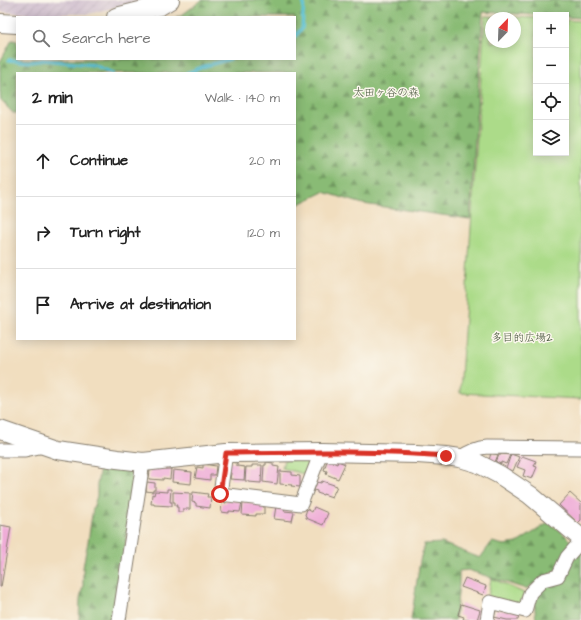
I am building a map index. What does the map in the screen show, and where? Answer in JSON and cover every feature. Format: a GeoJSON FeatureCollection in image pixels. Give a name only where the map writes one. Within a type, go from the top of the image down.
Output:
{"type":"FeatureCollection","features":[{"type":"Feature","properties":{"kind":"street"},"geometry":{"type":"LineString","coordinates":[[120,16],[160,6],[170,0]]}},
{"type":"Feature","properties":{"kind":"street"},"geometry":{"type":"LineString","coordinates":[[0,23],[16,24]]}},
{"type":"Feature","properties":{"kind":"street"},"geometry":{"type":"LineString","coordinates":[[0,430],[58,450],[143,462],[226,453],[321,452],[417,454],[460,458],[477,463],[500,475],[530,495],[581,538]]}},
{"type":"Feature","properties":{"kind":"street"},"geometry":{"type":"LineString","coordinates":[[0,450],[25,450],[44,446]]}},
{"type":"Feature","properties":{"kind":"street"},"geometry":{"type":"LineString","coordinates":[[460,458],[473,450],[487,447],[581,448]]}},
{"type":"Feature","properties":{"kind":"street"},"geometry":{"type":"LineString","coordinates":[[226,453],[220,494],[301,504],[321,452]]}},
{"type":"Feature","properties":{"kind":"street"},"geometry":{"type":"LineString","coordinates":[[119,620],[143,462]]}},
{"type":"Feature","properties":{"kind":"street"},"geometry":{"type":"LineString","coordinates":[[487,620],[490,602],[525,612],[530,593],[543,580],[558,576],[568,557],[581,541]]}},
{"type":"Feature","properties":{"kind":"shaded area"},"geometry":{"type":"Polygon","coordinates":[[[0,0],[145,0],[89,14],[28,14],[0,12],[0,0]]]}},
{"type":"Feature","properties":{"kind":"green space","name":"太田ヶ谷の森"},"geometry":{"type":"Polygon","coordinates":[[[202,0],[581,0],[581,18],[569,17],[569,12],[533,12],[533,15],[521,14],[521,12],[483,12],[470,219],[363,204],[324,192],[296,206],[296,72],[16,72],[16,113],[13,113],[1,101],[0,62],[12,40],[16,41],[16,60],[296,60],[296,16],[179,16],[202,0]]]}},
{"type":"Feature","properties":{"kind":"green space","name":"多目的広場2"},"geometry":{"type":"Polygon","coordinates":[[[485,16],[485,48],[521,48],[521,17],[533,18],[533,156],[569,156],[569,20],[581,21],[581,399],[460,393],[485,16]]]}},
{"type":"Feature","properties":{"kind":"green space"},"geometry":{"type":"Polygon","coordinates":[[[308,459],[312,464],[307,475],[282,468],[284,460],[308,459]]]}},
{"type":"Feature","properties":{"kind":"green space"},"geometry":{"type":"Polygon","coordinates":[[[124,466],[133,470],[135,476],[115,620],[79,620],[80,599],[83,586],[83,568],[93,508],[97,496],[97,485],[100,469],[124,466]]]}},
{"type":"Feature","properties":{"kind":"green space"},"geometry":{"type":"Polygon","coordinates":[[[548,523],[561,531],[573,543],[558,569],[526,589],[468,570],[459,571],[455,620],[411,620],[424,544],[442,543],[480,558],[492,542],[504,545],[517,543],[548,523]]]}},
{"type":"Feature","properties":{"kind":"green space"},"geometry":{"type":"Polygon","coordinates":[[[581,550],[581,620],[536,620],[534,600],[541,587],[566,568],[581,550]]]}},
{"type":"Feature","properties":{"kind":"green space"},"geometry":{"type":"Polygon","coordinates":[[[491,578],[524,593],[521,605],[488,597],[491,578]]]}},
{"type":"Feature","properties":{"kind":"building"},"geometry":{"type":"Polygon","coordinates":[[[491,453],[498,455],[495,462],[489,460],[491,453]]]}},
{"type":"Feature","properties":{"kind":"building"},"geometry":{"type":"Polygon","coordinates":[[[501,454],[510,455],[506,464],[496,462],[501,454]]]}},
{"type":"Feature","properties":{"kind":"building"},"geometry":{"type":"Polygon","coordinates":[[[511,454],[519,457],[513,471],[506,469],[511,454]]]}},
{"type":"Feature","properties":{"kind":"building"},"geometry":{"type":"Polygon","coordinates":[[[522,456],[536,461],[534,466],[537,467],[532,479],[523,476],[525,470],[517,467],[522,456]]]}},
{"type":"Feature","properties":{"kind":"building"},"geometry":{"type":"Polygon","coordinates":[[[327,461],[337,464],[338,461],[345,464],[338,479],[326,474],[327,471],[324,470],[327,461]]]}},
{"type":"Feature","properties":{"kind":"building"},"geometry":{"type":"Polygon","coordinates":[[[228,462],[237,463],[237,466],[245,467],[244,480],[230,479],[231,473],[228,472],[228,462]]]}},
{"type":"Feature","properties":{"kind":"building"},"geometry":{"type":"Polygon","coordinates":[[[266,462],[273,463],[273,466],[279,467],[277,484],[263,482],[264,465],[266,465],[266,462]]]}},
{"type":"Feature","properties":{"kind":"building"},"geometry":{"type":"Polygon","coordinates":[[[203,464],[216,466],[215,475],[210,475],[210,480],[195,478],[197,467],[203,468],[203,464]]]}},
{"type":"Feature","properties":{"kind":"building"},"geometry":{"type":"Polygon","coordinates":[[[252,465],[262,465],[261,483],[245,481],[246,467],[252,467],[252,465]]]}},
{"type":"Feature","properties":{"kind":"building"},"geometry":{"type":"Polygon","coordinates":[[[158,468],[171,469],[170,479],[149,479],[150,470],[158,468]]]}},
{"type":"Feature","properties":{"kind":"building"},"geometry":{"type":"Polygon","coordinates":[[[173,470],[192,472],[191,484],[172,482],[173,470]]]}},
{"type":"Feature","properties":{"kind":"building"},"geometry":{"type":"Polygon","coordinates":[[[280,471],[292,472],[292,475],[300,476],[300,487],[280,484],[280,471]]]}},
{"type":"Feature","properties":{"kind":"building"},"geometry":{"type":"Polygon","coordinates":[[[322,481],[337,486],[332,497],[317,493],[317,491],[314,490],[317,482],[321,483],[322,481]]]}},
{"type":"Feature","properties":{"kind":"building"},"geometry":{"type":"Polygon","coordinates":[[[147,482],[155,483],[155,490],[153,490],[153,492],[146,491],[147,482]]]}},
{"type":"Feature","properties":{"kind":"building"},"geometry":{"type":"Polygon","coordinates":[[[167,489],[171,489],[170,502],[172,502],[172,506],[151,504],[152,494],[154,495],[155,491],[167,492],[167,489]]]}},
{"type":"Feature","properties":{"kind":"building"},"geometry":{"type":"Polygon","coordinates":[[[173,492],[190,493],[190,509],[183,509],[183,512],[178,512],[178,507],[176,507],[177,505],[173,502],[173,492]]]}},
{"type":"Feature","properties":{"kind":"building"},"geometry":{"type":"Polygon","coordinates":[[[193,492],[208,494],[207,497],[211,497],[210,508],[196,506],[196,503],[192,502],[193,492]]]}},
{"type":"Feature","properties":{"kind":"building"},"geometry":{"type":"Polygon","coordinates":[[[570,493],[581,503],[581,520],[578,523],[559,505],[570,493]]]}},
{"type":"Feature","properties":{"kind":"building"},"geometry":{"type":"Polygon","coordinates":[[[226,500],[242,502],[240,512],[221,512],[222,502],[226,503],[226,500]]]}},
{"type":"Feature","properties":{"kind":"building"},"geometry":{"type":"Polygon","coordinates":[[[243,502],[264,504],[264,514],[256,514],[256,516],[242,515],[243,502]]]}},
{"type":"Feature","properties":{"kind":"building"},"geometry":{"type":"Polygon","coordinates":[[[276,506],[285,508],[284,511],[294,512],[292,521],[274,519],[276,506]]]}},
{"type":"Feature","properties":{"kind":"building"},"geometry":{"type":"Polygon","coordinates":[[[314,507],[328,513],[323,525],[306,518],[305,515],[307,509],[312,512],[314,507]]]}},
{"type":"Feature","properties":{"kind":"building"},"geometry":{"type":"Polygon","coordinates":[[[0,525],[11,527],[1,587],[0,587],[0,525]]]}},
{"type":"Feature","properties":{"kind":"building"},"geometry":{"type":"Polygon","coordinates":[[[465,578],[486,586],[483,595],[461,587],[465,578]]]}},
{"type":"Feature","properties":{"kind":"building"},"geometry":{"type":"Polygon","coordinates":[[[461,604],[480,610],[477,620],[466,620],[463,619],[464,617],[458,615],[461,604]]]}},
{"type":"Feature","properties":{"kind":"building"},"geometry":{"type":"Polygon","coordinates":[[[496,610],[520,611],[518,620],[507,620],[494,617],[496,610]]]}},
{"type":"Feature","properties":{"kind":"waterway"},"geometry":{"type":"LineString","coordinates":[[296,36],[302,28],[304,0]]}},
{"type":"Feature","properties":{"kind":"waterway"},"geometry":{"type":"LineString","coordinates":[[9,60],[32,62],[43,60]]}},
{"type":"Feature","properties":{"kind":"waterway"},"geometry":{"type":"LineString","coordinates":[[43,60],[94,65],[111,72]]}},
{"type":"Feature","properties":{"kind":"waterway"},"geometry":{"type":"LineString","coordinates":[[190,72],[226,60]]}},
{"type":"Feature","properties":{"kind":"route"},"geometry":{"type":"LineString","coordinates":[[220,494],[226,453],[321,452],[446,456]]}}]}
